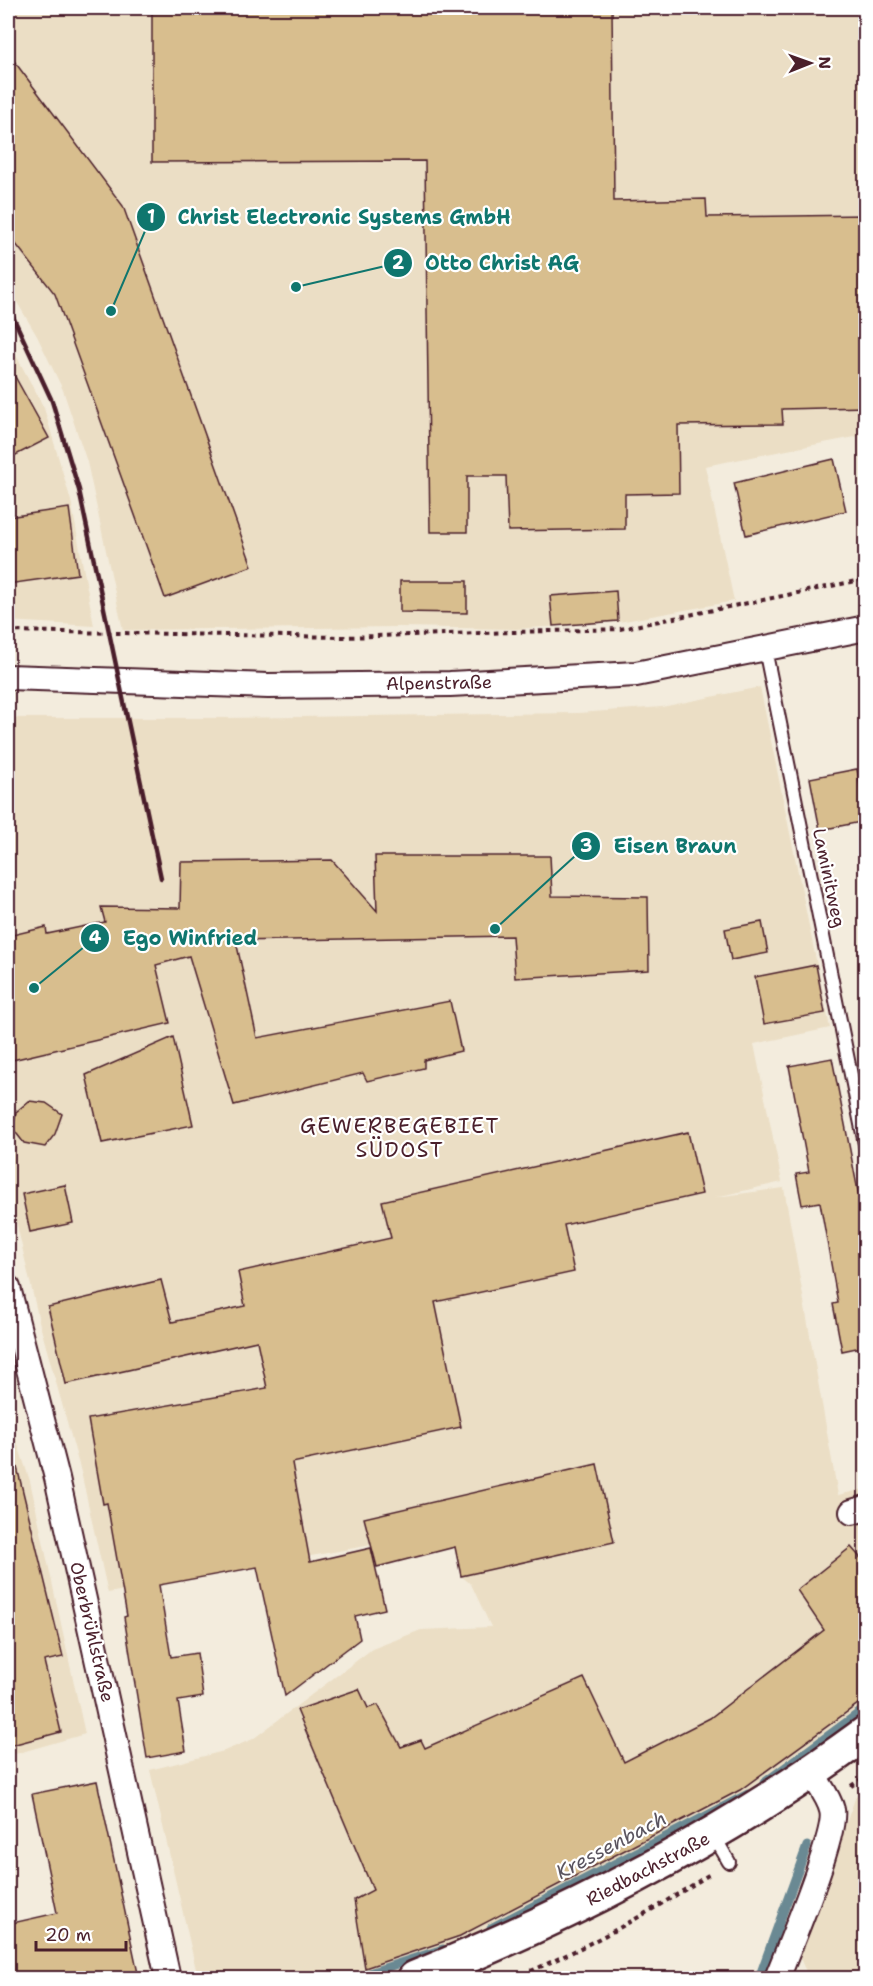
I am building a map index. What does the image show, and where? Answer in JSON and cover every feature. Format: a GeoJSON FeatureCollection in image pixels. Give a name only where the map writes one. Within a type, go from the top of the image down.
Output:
{"type":"FeatureCollection","features":[{"type":"Feature","properties":{"kind":"street","name":"Alpenstraße"},"geometry":{"type":"LineString","coordinates":[[8,677],[268,686],[450,684],[636,674],[866,628]]}},
{"type":"Feature","properties":{"kind":"street","name":"Oberbrühlstraße"},"geometry":{"type":"LineString","coordinates":[[8,1288],[57,1478],[168,1978]]}},
{"type":"Feature","properties":{"kind":"street","name":"Riedbachstraße"},"geometry":{"type":"LineString","coordinates":[[416,1978],[519,1935],[601,1896],[721,1849],[812,1773],[866,1733]]}},
{"type":"Feature","properties":{"kind":"street"},"geometry":{"type":"LineString","coordinates":[[777,1978],[816,1875],[833,1821],[832,1809],[812,1773]]}},
{"type":"Feature","properties":{"kind":"lane","name":"Laminitweg"},"geometry":{"type":"LineString","coordinates":[[765,649],[866,1149]]}},
{"type":"Feature","properties":{"kind":"path"},"geometry":{"type":"LineString","coordinates":[[8,631],[342,637],[620,629],[866,579]]}},
{"type":"Feature","properties":{"kind":"shaded area"},"geometry":{"type":"Polygon","coordinates":[[[8,8],[865,8],[865,435],[705,466],[734,601],[619,622],[515,629],[398,627],[123,630],[87,462],[63,390],[37,336],[8,287],[8,8]]]}},
{"type":"Feature","properties":{"kind":"shaded area"},"geometry":{"type":"Polygon","coordinates":[[[8,340],[44,408],[71,501],[94,626],[8,621],[8,340]]]}},
{"type":"Feature","properties":{"kind":"shaded area"},"geometry":{"type":"Polygon","coordinates":[[[760,687],[830,1028],[754,1044],[782,1182],[716,1197],[784,1188],[838,1495],[865,1489],[865,1705],[743,1793],[462,1939],[369,1971],[337,1978],[198,1978],[150,1770],[224,1751],[253,1739],[372,1649],[421,1630],[491,1627],[471,1584],[461,1576],[454,1547],[377,1567],[371,1545],[108,1593],[81,1472],[40,1325],[8,1186],[8,718],[224,718],[578,713],[662,707],[760,687]]]}},
{"type":"Feature","properties":{"kind":"shaded area"},"geometry":{"type":"Polygon","coordinates":[[[8,1415],[30,1481],[85,1734],[8,1756],[8,1415]]]}},
{"type":"Feature","properties":{"kind":"shaded area"},"geometry":{"type":"Polygon","coordinates":[[[865,1789],[865,1978],[809,1978],[798,1954],[856,1796],[865,1789]]]}},
{"type":"Feature","properties":{"kind":"building"},"geometry":{"type":"Polygon","coordinates":[[[152,8],[612,8],[614,201],[706,199],[707,217],[866,215],[866,407],[782,409],[783,424],[678,425],[679,493],[625,494],[625,529],[508,531],[506,476],[467,476],[467,532],[430,532],[425,161],[152,162],[152,8]]]}},
{"type":"Feature","properties":{"kind":"building"},"geometry":{"type":"Polygon","coordinates":[[[8,53],[123,206],[252,566],[165,598],[55,294],[8,234],[8,53]]]}},
{"type":"Feature","properties":{"kind":"building"},"geometry":{"type":"Polygon","coordinates":[[[8,364],[49,438],[8,459],[8,364]]]}},
{"type":"Feature","properties":{"kind":"building"},"geometry":{"type":"Polygon","coordinates":[[[834,459],[846,511],[746,535],[734,483],[834,459]]]}},
{"type":"Feature","properties":{"kind":"building"},"geometry":{"type":"Polygon","coordinates":[[[69,508],[78,574],[8,584],[8,517],[69,508]]]}},
{"type":"Feature","properties":{"kind":"building"},"geometry":{"type":"Polygon","coordinates":[[[400,581],[467,581],[467,613],[400,612],[400,581]]]}},
{"type":"Feature","properties":{"kind":"building"},"geometry":{"type":"Polygon","coordinates":[[[616,591],[618,621],[553,626],[550,596],[616,591]]]}},
{"type":"Feature","properties":{"kind":"building"},"geometry":{"type":"Polygon","coordinates":[[[857,769],[866,821],[820,830],[810,778],[857,769]]]}},
{"type":"Feature","properties":{"kind":"building"},"geometry":{"type":"Polygon","coordinates":[[[375,856],[550,856],[552,896],[648,897],[649,970],[515,978],[512,936],[236,941],[257,1038],[450,1001],[461,1051],[424,1060],[424,1068],[367,1081],[363,1073],[234,1105],[189,956],[156,965],[170,1023],[8,1061],[8,936],[46,927],[47,934],[105,922],[101,907],[180,908],[181,862],[332,860],[377,911],[375,856]]]}},
{"type":"Feature","properties":{"kind":"building"},"geometry":{"type":"Polygon","coordinates":[[[762,922],[768,953],[731,960],[725,929],[762,922]]]}},
{"type":"Feature","properties":{"kind":"building"},"geometry":{"type":"Polygon","coordinates":[[[816,965],[825,1013],[764,1024],[755,977],[816,965]]]}},
{"type":"Feature","properties":{"kind":"building"},"geometry":{"type":"Polygon","coordinates":[[[173,1037],[193,1125],[102,1143],[86,1075],[173,1037]]]}},
{"type":"Feature","properties":{"kind":"building"},"geometry":{"type":"Polygon","coordinates":[[[832,1058],[866,1232],[866,1346],[842,1351],[833,1304],[838,1303],[820,1202],[802,1205],[796,1174],[809,1172],[789,1066],[832,1058]]]}},
{"type":"Feature","properties":{"kind":"building"},"geometry":{"type":"Polygon","coordinates":[[[29,1101],[46,1103],[62,1114],[55,1134],[45,1147],[24,1143],[13,1129],[16,1112],[29,1101]]]}},
{"type":"Feature","properties":{"kind":"building"},"geometry":{"type":"Polygon","coordinates":[[[688,1132],[702,1194],[564,1225],[574,1272],[435,1302],[461,1427],[292,1463],[310,1562],[371,1548],[385,1609],[355,1616],[360,1639],[285,1696],[257,1567],[159,1585],[171,1657],[197,1653],[203,1697],[178,1701],[186,1751],[147,1758],[124,1617],[127,1616],[107,1503],[103,1504],[88,1419],[267,1388],[257,1341],[66,1384],[48,1307],[161,1280],[172,1322],[245,1306],[238,1272],[391,1238],[382,1201],[688,1132]]]}},
{"type":"Feature","properties":{"kind":"building"},"geometry":{"type":"Polygon","coordinates":[[[65,1185],[73,1223],[30,1232],[22,1194],[65,1185]]]}},
{"type":"Feature","properties":{"kind":"building"},"geometry":{"type":"Polygon","coordinates":[[[597,1464],[614,1542],[461,1576],[455,1547],[377,1567],[364,1518],[597,1464]]]}},
{"type":"Feature","properties":{"kind":"building"},"geometry":{"type":"Polygon","coordinates":[[[17,1467],[63,1657],[44,1661],[61,1732],[8,1746],[8,1468],[17,1467]]]}},
{"type":"Feature","properties":{"kind":"building"},"geometry":{"type":"Polygon","coordinates":[[[851,1547],[866,1564],[866,1698],[740,1790],[460,1936],[365,1968],[354,1900],[373,1890],[297,1710],[359,1689],[368,1708],[378,1705],[401,1747],[421,1740],[425,1748],[584,1678],[624,1762],[710,1718],[824,1630],[797,1590],[851,1547]]]}},
{"type":"Feature","properties":{"kind":"building"},"geometry":{"type":"Polygon","coordinates":[[[97,1781],[139,1978],[8,1978],[8,1924],[57,1913],[32,1794],[97,1781]]]}},
{"type":"Feature","properties":{"kind":"waterway","name":"Kressenbach"},"geometry":{"type":"LineString","coordinates":[[764,1783],[866,1708]]}},
{"type":"Feature","properties":{"kind":"waterway","name":"Kressenbach"},"geometry":{"type":"LineString","coordinates":[[491,1928],[748,1794]]}},
{"type":"Feature","properties":{"kind":"waterway"},"geometry":{"type":"LineString","coordinates":[[759,1978],[807,1846]]}},
{"type":"Feature","properties":{"kind":"waterway","name":"Kressenbach"},"geometry":{"type":"LineString","coordinates":[[354,1978],[443,1949]]}},
{"type":"Feature","properties":{"kind":"railway"},"geometry":{"type":"LineString","coordinates":[[8,306],[52,401],[79,490],[161,878]]}},
{"type":"Feature","properties":{"kind":"place","name":"Otto Christ AG"},"geometry":{"type":"Point","coordinates":[296,287]}},
{"type":"Feature","properties":{"kind":"place","name":"Christ Electronic Systems GmbH"},"geometry":{"type":"Point","coordinates":[111,311]}},
{"type":"Feature","properties":{"kind":"place","name":"Eisen Braun"},"geometry":{"type":"Point","coordinates":[495,929]}},
{"type":"Feature","properties":{"kind":"place","name":"Ego Winfried"},"geometry":{"type":"Point","coordinates":[34,988]}},
{"type":"Feature","properties":{"kind":"district","name":"GEWERBEGEBIET SÜDOST"},"geometry":{"type":"Point","coordinates":[400,1138]}}]}
